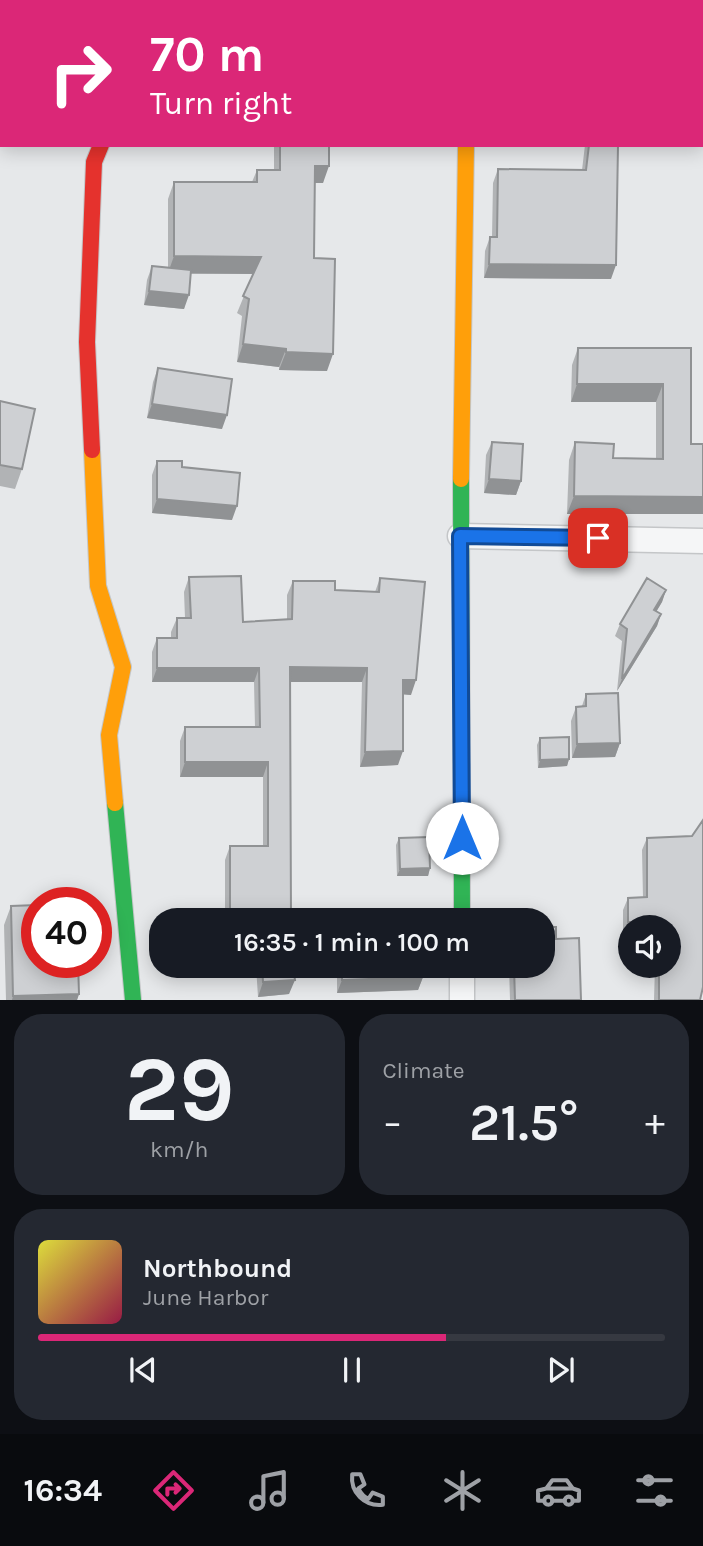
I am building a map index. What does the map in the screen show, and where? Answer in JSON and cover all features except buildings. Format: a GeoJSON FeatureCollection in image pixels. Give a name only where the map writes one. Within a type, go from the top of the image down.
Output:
{"type":"FeatureCollection","features":[{"type":"Feature","properties":{"kind":"street"},"geometry":{"type":"LineString","coordinates":[[100,147],[94,162],[87,342],[98,586],[123,667],[109,735],[133,1000]]}},
{"type":"Feature","properties":{"kind":"street"},"geometry":{"type":"LineString","coordinates":[[462,908],[460,536],[466,147]]}},
{"type":"Feature","properties":{"kind":"street"},"geometry":{"type":"LineString","coordinates":[[460,536],[703,541]]}},
{"type":"Feature","properties":{"kind":"street"},"geometry":{"type":"LineString","coordinates":[[462,978],[462,1000]]}},
{"type":"Feature","properties":{"kind":"traffic: fast"},"geometry":{"type":"LineString","coordinates":[[461,479],[462,908]]}},
{"type":"Feature","properties":{"kind":"traffic: fast"},"geometry":{"type":"LineString","coordinates":[[115,803],[133,1000]]}},
{"type":"Feature","properties":{"kind":"traffic: slow"},"geometry":{"type":"LineString","coordinates":[[461,479],[466,147]]}},
{"type":"Feature","properties":{"kind":"traffic: slow"},"geometry":{"type":"LineString","coordinates":[[92,450],[98,586],[123,667],[109,735],[115,803]]}},
{"type":"Feature","properties":{"kind":"traffic: jam"},"geometry":{"type":"LineString","coordinates":[[92,450],[87,342],[94,162],[100,147]]}},
{"type":"Feature","properties":{"kind":"route"},"geometry":{"type":"LineString","coordinates":[[462,838],[460,536],[598,538]]}}]}
